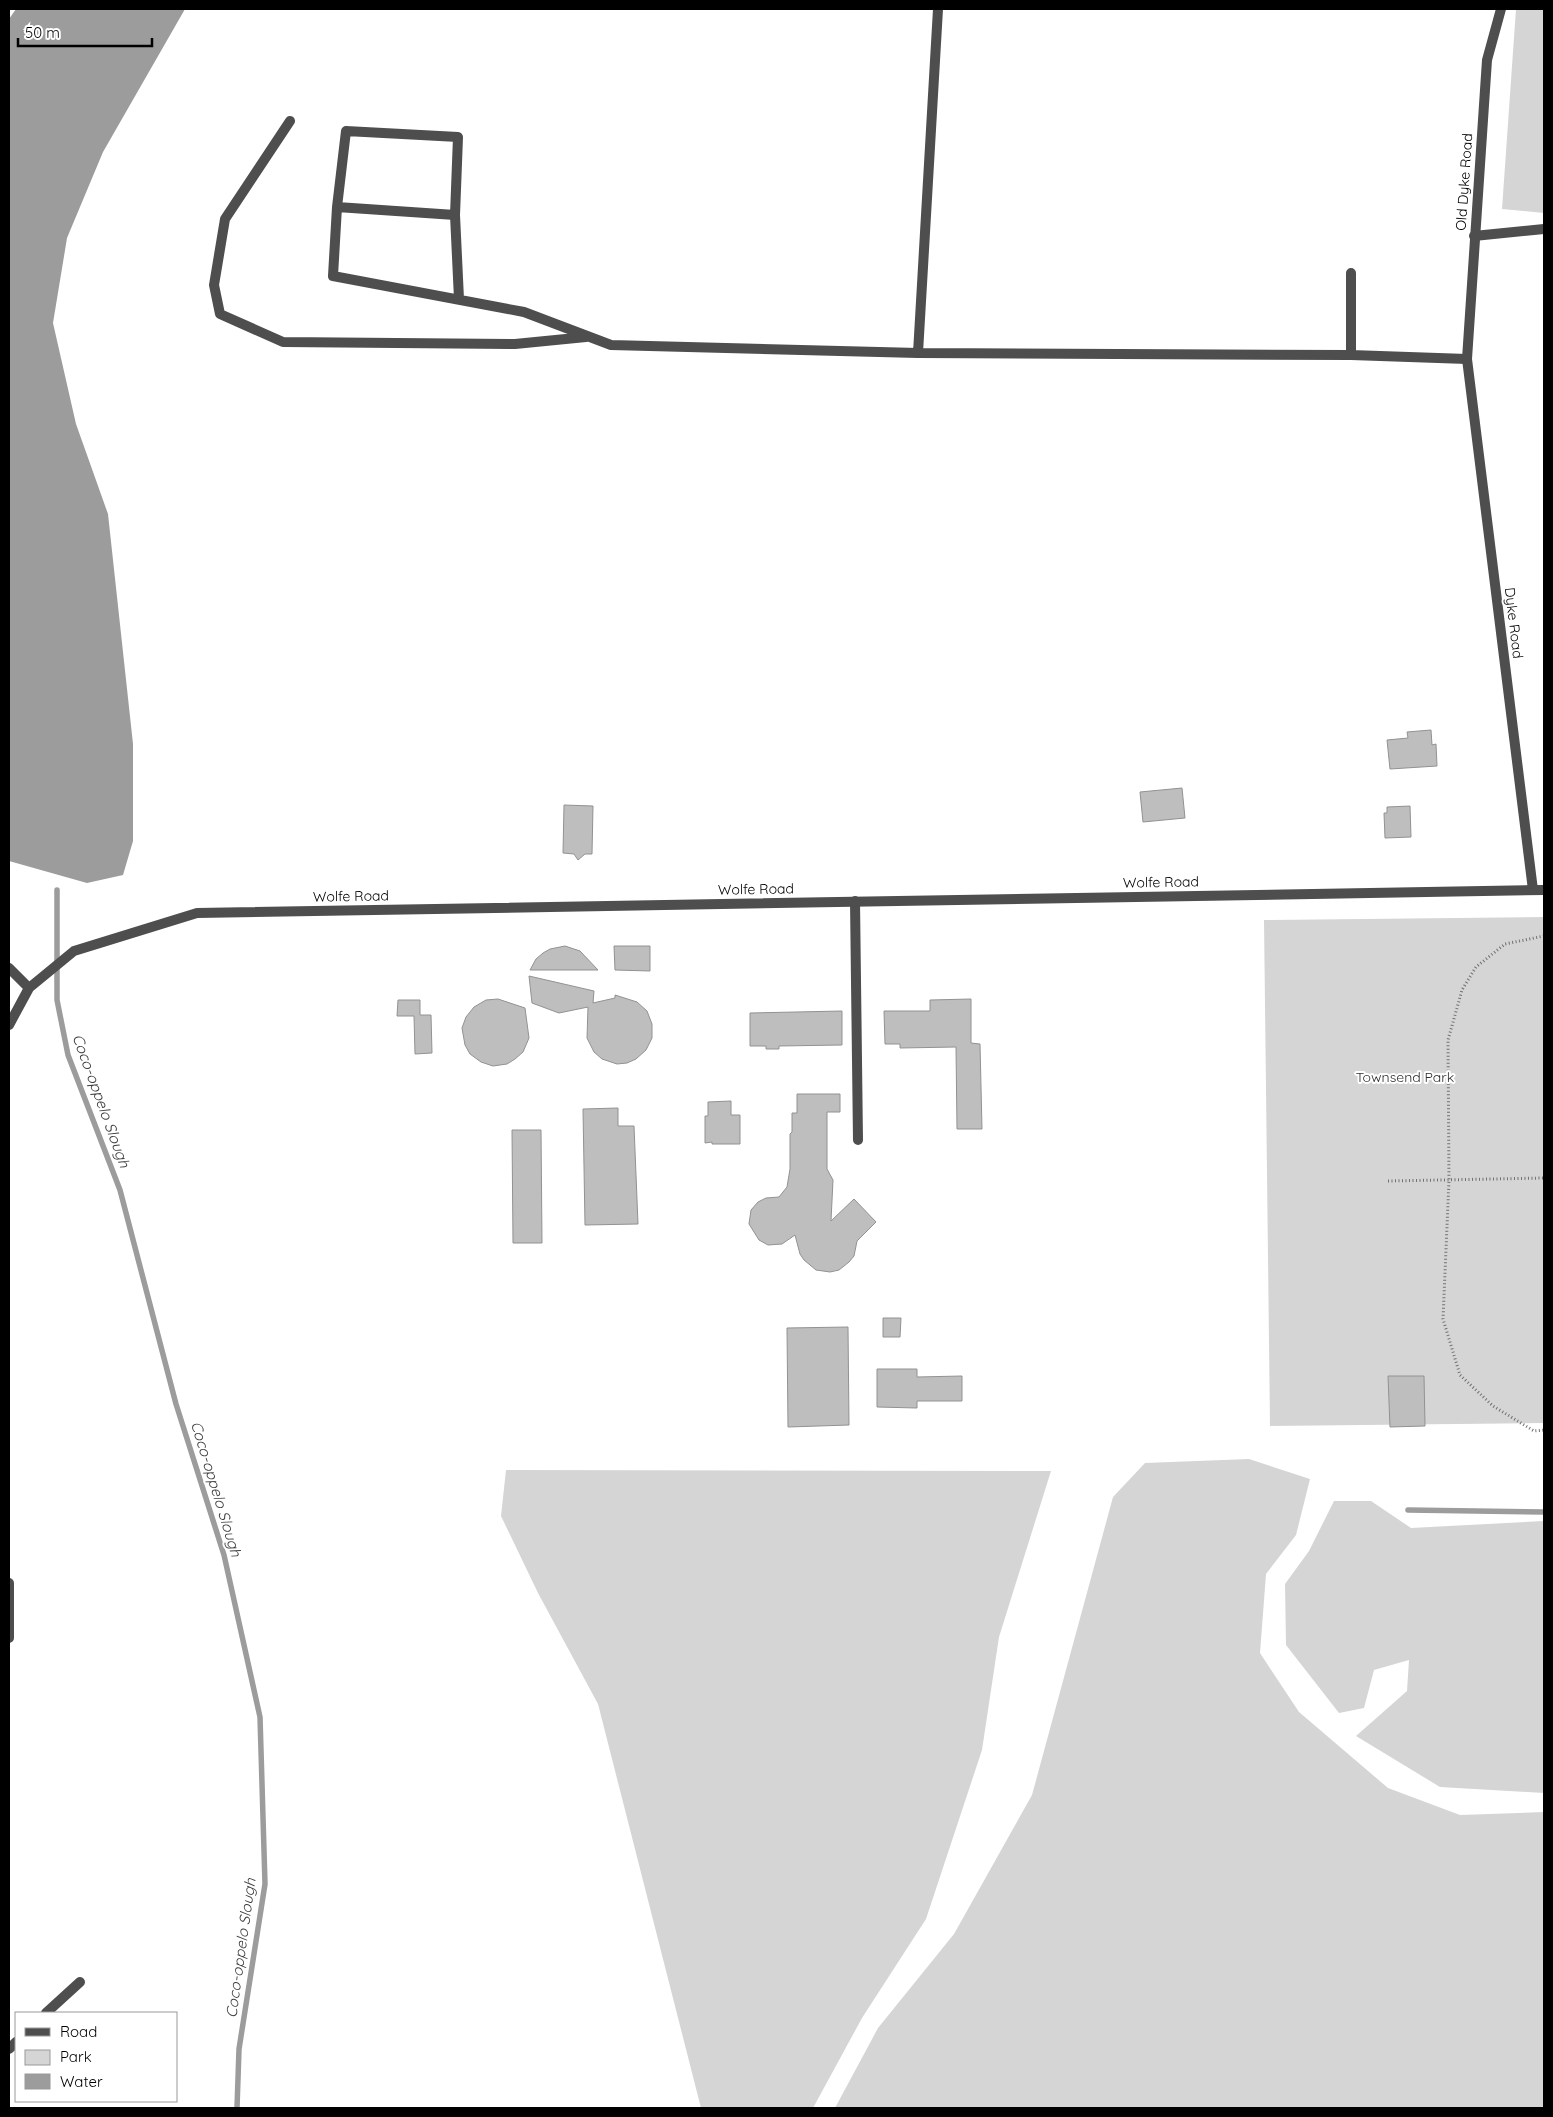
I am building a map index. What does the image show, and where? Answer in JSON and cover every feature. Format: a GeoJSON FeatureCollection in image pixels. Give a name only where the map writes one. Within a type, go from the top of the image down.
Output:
{"type":"FeatureCollection","features":[{"type":"Feature","properties":{"kind":"street"},"geometry":{"type":"LineString","coordinates":[[918,353],[938,9]]}},
{"type":"Feature","properties":{"kind":"street","name":"Old Dyke Road"},"geometry":{"type":"LineString","coordinates":[[1467,359],[1487,60],[1501,9]]}},
{"type":"Feature","properties":{"kind":"street"},"geometry":{"type":"LineString","coordinates":[[290,122],[225,219],[214,285],[220,314],[283,342],[515,344],[590,337]]}},
{"type":"Feature","properties":{"kind":"street"},"geometry":{"type":"LineString","coordinates":[[459,299],[455,215],[458,137],[346,131],[337,207],[333,276],[524,312],[611,345],[918,353],[1351,355],[1467,359]]}},
{"type":"Feature","properties":{"kind":"street"},"geometry":{"type":"LineString","coordinates":[[337,207],[455,215]]}},
{"type":"Feature","properties":{"kind":"street"},"geometry":{"type":"LineString","coordinates":[[1474,236],[1544,229]]}},
{"type":"Feature","properties":{"kind":"street"},"geometry":{"type":"LineString","coordinates":[[1351,273],[1351,355]]}},
{"type":"Feature","properties":{"kind":"street","name":"Dyke Road"},"geometry":{"type":"LineString","coordinates":[[1467,359],[1533,890]]}},
{"type":"Feature","properties":{"kind":"street","name":"Wolfe Road"},"geometry":{"type":"LineString","coordinates":[[9,1024],[29,988],[74,951],[197,912],[1544,890]]}},
{"type":"Feature","properties":{"kind":"street"},"geometry":{"type":"LineString","coordinates":[[855,901],[858,1140]]}},
{"type":"Feature","properties":{"kind":"street"},"geometry":{"type":"LineString","coordinates":[[9,968],[29,988]]}},
{"type":"Feature","properties":{"kind":"street"},"geometry":{"type":"LineString","coordinates":[[9,1583],[9,1638]]}},
{"type":"Feature","properties":{"kind":"street"},"geometry":{"type":"LineString","coordinates":[[47,2012],[80,1982]]}},
{"type":"Feature","properties":{"kind":"path"},"geometry":{"type":"LineString","coordinates":[[1544,936],[1505,944],[1476,967],[1462,990],[1448,1040],[1449,1180],[1443,1319],[1460,1375],[1492,1406],[1534,1431],[1544,1430]]}},
{"type":"Feature","properties":{"kind":"path"},"geometry":{"type":"LineString","coordinates":[[1388,1181],[1544,1178]]}},
{"type":"Feature","properties":{"kind":"green space"},"geometry":{"type":"Polygon","coordinates":[[[1516,9],[1544,9],[1544,213],[1502,209],[1516,9]]]}},
{"type":"Feature","properties":{"kind":"green space","name":"Townsend Park"},"geometry":{"type":"Polygon","coordinates":[[[1544,917],[1544,1423],[1270,1426],[1264,920],[1544,917]]]}},
{"type":"Feature","properties":{"kind":"green space"},"geometry":{"type":"Polygon","coordinates":[[[1249,1459],[1310,1479],[1296,1535],[1266,1574],[1260,1653],[1299,1712],[1388,1788],[1460,1815],[1544,1812],[1544,2108],[835,2108],[878,2028],[954,1934],[1032,1795],[1113,1497],[1145,1463],[1249,1459]]]}},
{"type":"Feature","properties":{"kind":"green space"},"geometry":{"type":"Polygon","coordinates":[[[506,1470],[1051,1471],[999,1637],[982,1750],[926,1919],[862,2018],[813,2108],[701,2108],[598,1704],[538,1593],[501,1516],[506,1470]]]}},
{"type":"Feature","properties":{"kind":"green space"},"geometry":{"type":"Polygon","coordinates":[[[1334,1501],[1371,1501],[1411,1528],[1544,1521],[1544,1793],[1440,1787],[1356,1736],[1407,1691],[1409,1660],[1374,1670],[1364,1708],[1339,1713],[1286,1645],[1285,1584],[1309,1551],[1334,1501]]]}},
{"type":"Feature","properties":{"kind":"water"},"geometry":{"type":"Polygon","coordinates":[[[16,9],[185,9],[103,152],[67,238],[53,323],[76,424],[108,514],[133,744],[133,841],[123,875],[87,883],[9,861],[9,19],[16,9]]]}},
{"type":"Feature","properties":{"kind":"building"},"geometry":{"type":"Polygon","coordinates":[[[1431,730],[1432,745],[1436,744],[1437,766],[1390,769],[1387,740],[1408,738],[1407,732],[1431,730]]]}},
{"type":"Feature","properties":{"kind":"building"},"geometry":{"type":"Polygon","coordinates":[[[1182,788],[1185,818],[1143,822],[1140,792],[1182,788]]]}},
{"type":"Feature","properties":{"kind":"building"},"geometry":{"type":"Polygon","coordinates":[[[564,805],[593,806],[592,854],[585,854],[578,860],[574,854],[563,853],[564,805]]]}},
{"type":"Feature","properties":{"kind":"building"},"geometry":{"type":"Polygon","coordinates":[[[1410,806],[1411,837],[1385,838],[1384,813],[1387,813],[1387,807],[1410,806]]]}},
{"type":"Feature","properties":{"kind":"building"},"geometry":{"type":"Polygon","coordinates":[[[565,946],[580,951],[598,970],[530,970],[536,959],[543,953],[550,949],[565,946]]]}},
{"type":"Feature","properties":{"kind":"building"},"geometry":{"type":"Polygon","coordinates":[[[614,946],[650,946],[650,971],[615,970],[614,946]]]}},
{"type":"Feature","properties":{"kind":"building"},"geometry":{"type":"Polygon","coordinates":[[[529,976],[594,991],[593,1003],[615,998],[615,995],[637,1002],[647,1011],[652,1024],[652,1038],[646,1050],[636,1059],[627,1063],[617,1064],[602,1059],[594,1052],[587,1038],[588,1007],[559,1013],[532,1003],[529,976]]]}},
{"type":"Feature","properties":{"kind":"building"},"geometry":{"type":"Polygon","coordinates":[[[498,999],[525,1008],[529,1038],[523,1052],[515,1059],[507,1064],[493,1066],[481,1062],[470,1054],[465,1045],[462,1028],[466,1017],[474,1007],[486,1000],[498,999]]]}},
{"type":"Feature","properties":{"kind":"building"},"geometry":{"type":"Polygon","coordinates":[[[971,999],[971,1043],[980,1044],[982,1129],[957,1129],[956,1047],[900,1048],[900,1044],[885,1044],[884,1011],[930,1011],[930,1000],[971,999]]]}},
{"type":"Feature","properties":{"kind":"building"},"geometry":{"type":"Polygon","coordinates":[[[398,1000],[420,1000],[420,1015],[431,1015],[432,1053],[415,1054],[414,1016],[397,1016],[398,1000]]]}},
{"type":"Feature","properties":{"kind":"building"},"geometry":{"type":"Polygon","coordinates":[[[842,1011],[842,1045],[779,1046],[779,1049],[766,1049],[766,1046],[750,1046],[750,1013],[842,1011]]]}},
{"type":"Feature","properties":{"kind":"building"},"geometry":{"type":"Polygon","coordinates":[[[797,1094],[840,1094],[840,1112],[827,1112],[827,1169],[833,1180],[831,1221],[854,1199],[876,1222],[857,1241],[854,1256],[849,1262],[839,1270],[830,1272],[816,1270],[804,1260],[800,1254],[795,1235],[782,1244],[768,1245],[759,1240],[749,1224],[751,1210],[758,1202],[766,1198],[779,1197],[787,1187],[790,1169],[792,1113],[797,1113],[797,1094]]]}},
{"type":"Feature","properties":{"kind":"building"},"geometry":{"type":"Polygon","coordinates":[[[731,1101],[731,1115],[740,1115],[740,1144],[705,1143],[705,1116],[708,1116],[708,1102],[731,1101]]]}},
{"type":"Feature","properties":{"kind":"building"},"geometry":{"type":"Polygon","coordinates":[[[618,1108],[618,1126],[634,1126],[638,1224],[585,1225],[583,1109],[618,1108]]]}},
{"type":"Feature","properties":{"kind":"building"},"geometry":{"type":"Polygon","coordinates":[[[512,1130],[541,1130],[542,1243],[513,1243],[512,1130]]]}},
{"type":"Feature","properties":{"kind":"building"},"geometry":{"type":"Polygon","coordinates":[[[883,1318],[901,1318],[900,1337],[883,1337],[883,1318]]]}},
{"type":"Feature","properties":{"kind":"building"},"geometry":{"type":"Polygon","coordinates":[[[848,1327],[849,1425],[788,1427],[787,1328],[848,1327]]]}},
{"type":"Feature","properties":{"kind":"building"},"geometry":{"type":"Polygon","coordinates":[[[877,1369],[917,1369],[917,1377],[962,1376],[962,1401],[917,1401],[917,1408],[877,1407],[877,1369]]]}},
{"type":"Feature","properties":{"kind":"building"},"geometry":{"type":"Polygon","coordinates":[[[1388,1376],[1424,1376],[1425,1426],[1390,1427],[1388,1376]]]}},
{"type":"Feature","properties":{"kind":"waterway","name":"Coco-oppelo Slough"},"geometry":{"type":"LineString","coordinates":[[57,890],[57,1000],[68,1055],[120,1190],[176,1404],[224,1555],[260,1717],[265,1884],[239,2049],[237,2108]]}},
{"type":"Feature","properties":{"kind":"waterway"},"geometry":{"type":"LineString","coordinates":[[1408,1510],[1544,1512]]}}]}
